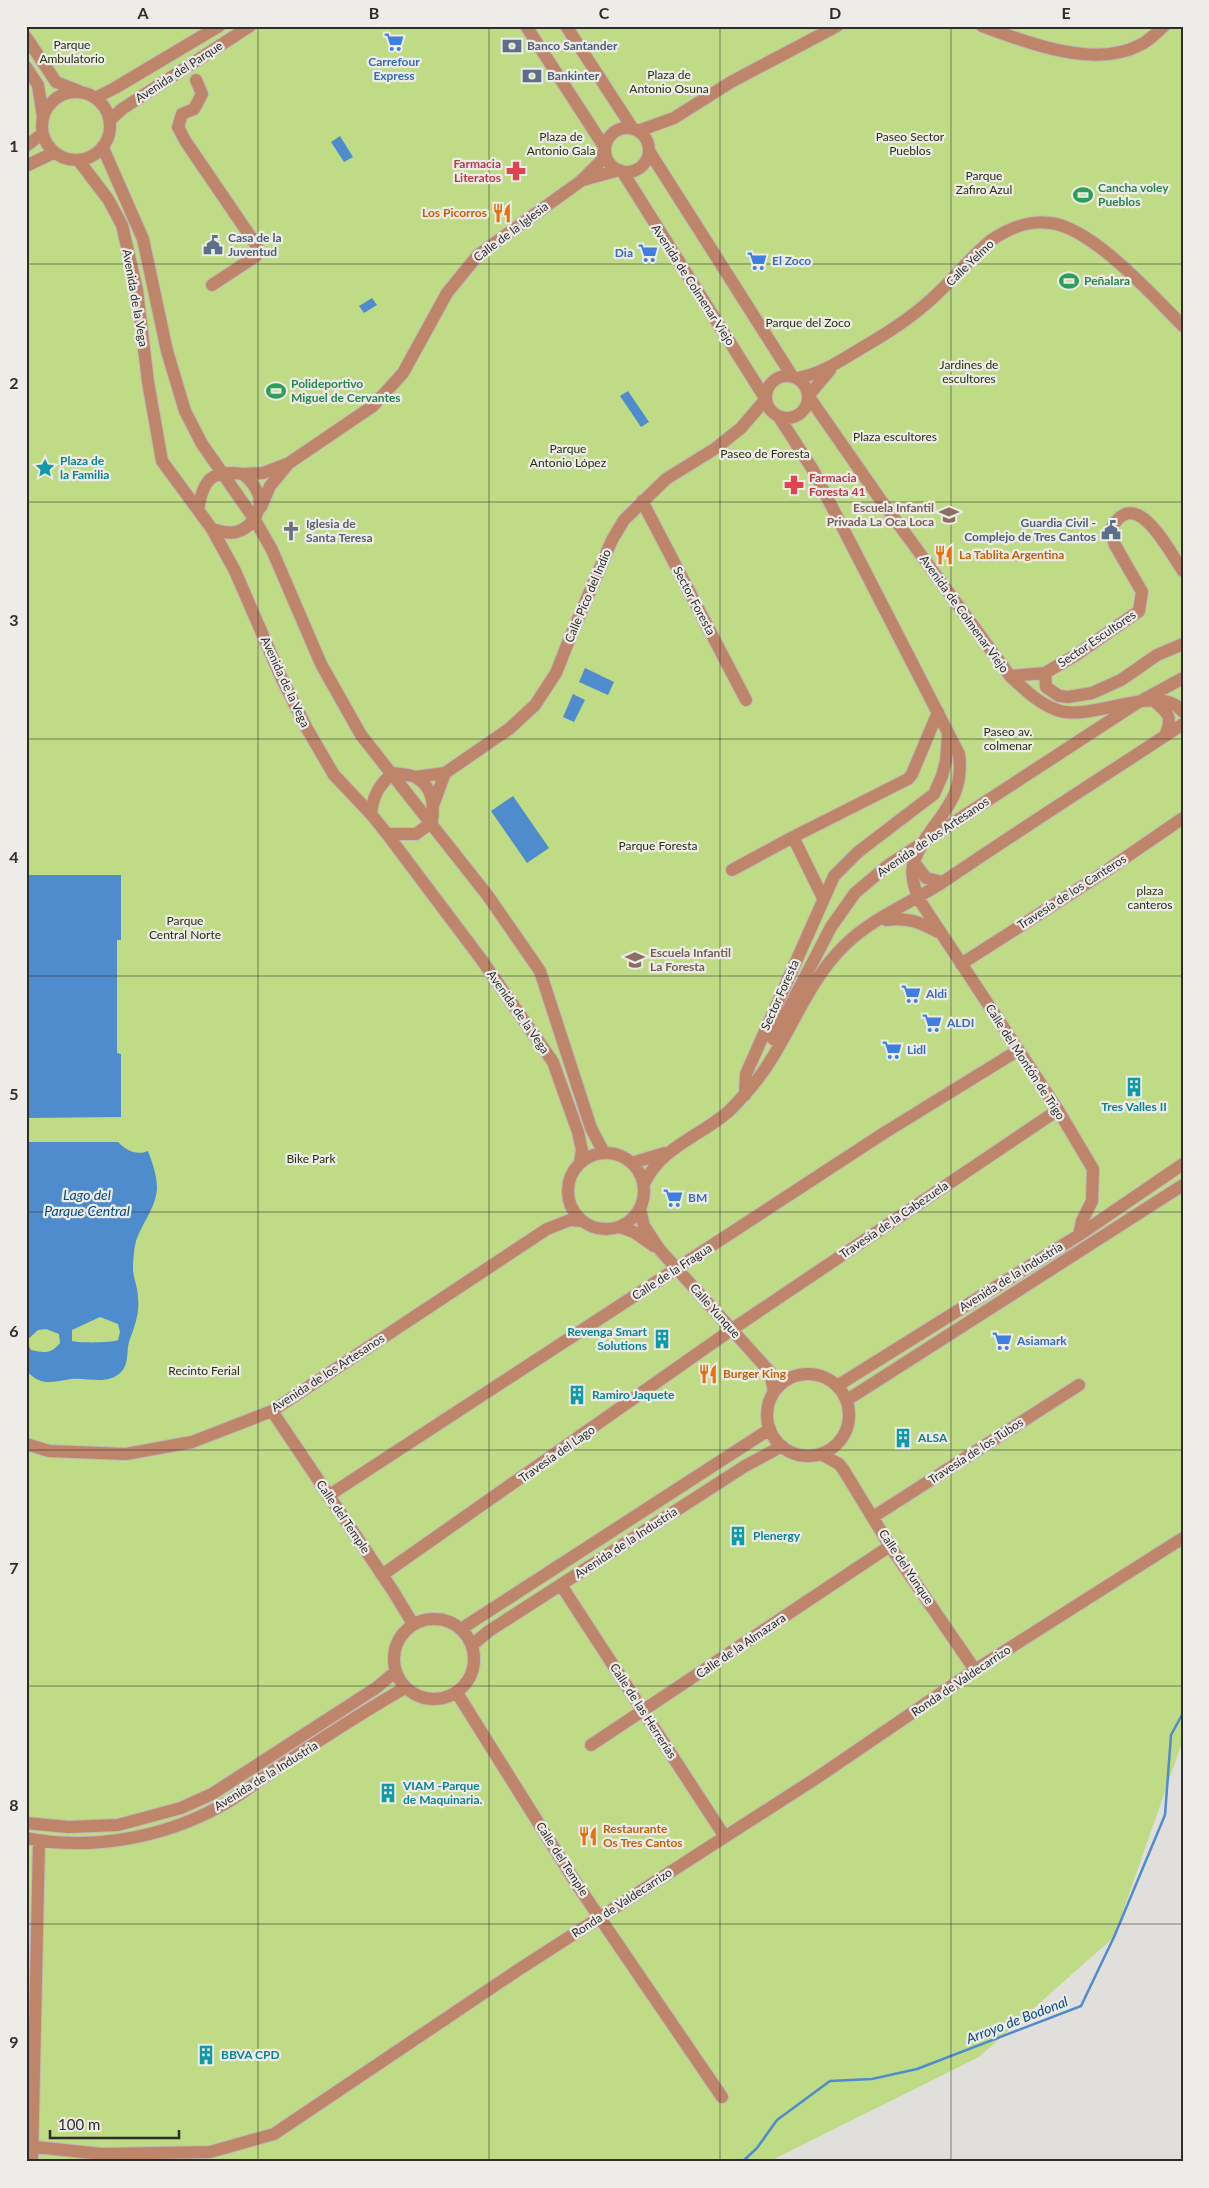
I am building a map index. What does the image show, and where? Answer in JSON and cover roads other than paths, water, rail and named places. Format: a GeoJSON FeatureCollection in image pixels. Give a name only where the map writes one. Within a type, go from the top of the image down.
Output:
{"type":"FeatureCollection","features":[{"type":"Feature","properties":{"kind":"street","name":"Avenida del Parque"},"geometry":{"type":"LineString","coordinates":[[95,98],[219,26]]}},
{"type":"Feature","properties":{"kind":"street","name":"Avenida del Parque"},"geometry":{"type":"LineString","coordinates":[[110,120],[122,109],[250,26]]}},
{"type":"Feature","properties":{"kind":"street"},"geometry":{"type":"LineString","coordinates":[[526,26],[605,148],[608,162],[620,171],[639,168],[644,164],[649,149],[656,137],[674,118],[731,82],[837,26]]}},
{"type":"Feature","properties":{"kind":"street"},"geometry":{"type":"LineString","coordinates":[[566,26],[636,130],[644,135],[649,149],[795,377],[805,385],[809,396]]}},
{"type":"Feature","properties":{"kind":"street"},"geometry":{"type":"LineString","coordinates":[[982,26],[1073,54],[1099,56],[1119,53],[1141,45],[1164,26]]}},
{"type":"Feature","properties":{"kind":"street"},"geometry":{"type":"LineString","coordinates":[[26,37],[56,82],[95,98],[105,107],[110,120],[110,130],[103,148],[92,157],[79,161],[62,158],[54,153],[46,144],[42,134],[38,85],[26,67]]}},
{"type":"Feature","properties":{"kind":"street"},"geometry":{"type":"LineString","coordinates":[[196,80],[202,94],[194,109],[182,114],[178,127],[186,142],[257,246],[256,256],[212,286]]}},
{"type":"Feature","properties":{"kind":"street"},"geometry":{"type":"LineString","coordinates":[[42,117],[51,103],[65,94],[81,92]]}},
{"type":"Feature","properties":{"kind":"street"},"geometry":{"type":"LineString","coordinates":[[605,148],[610,136],[615,131],[621,129],[636,130],[674,118]]}},
{"type":"Feature","properties":{"kind":"street"},"geometry":{"type":"LineString","coordinates":[[26,146],[42,134]]}},
{"type":"Feature","properties":{"kind":"street","name":"Avenida de la Vega"},"geometry":{"type":"LineString","coordinates":[[103,148],[143,239],[167,351],[185,411],[202,444],[255,520],[272,550],[321,664],[361,735],[432,822],[488,896],[540,971],[591,1128],[604,1153]]}},
{"type":"Feature","properties":{"kind":"street","name":"Calle de la Iglesia"},"geometry":{"type":"LineString","coordinates":[[222,472],[262,473],[289,463],[373,406],[393,386],[411,361],[447,293],[478,255],[581,181],[600,162],[605,148]]}},
{"type":"Feature","properties":{"kind":"street"},"geometry":{"type":"LineString","coordinates":[[26,166],[54,153]]}},
{"type":"Feature","properties":{"kind":"street","name":"Avenida de la Vega"},"geometry":{"type":"LineString","coordinates":[[79,161],[108,199],[122,224],[136,290],[148,382],[162,460],[212,529],[235,571],[281,676],[306,727],[334,775],[387,834],[481,959],[553,1062],[578,1132],[582,1150],[580,1162]]}},
{"type":"Feature","properties":{"kind":"street","name":"Calle de la Iglesia"},"geometry":{"type":"LineString","coordinates":[[581,181],[620,171]]}},
{"type":"Feature","properties":{"kind":"street","name":"Avenida de Colmenar Viejo"},"geometry":{"type":"LineString","coordinates":[[620,171],[765,399]]}},
{"type":"Feature","properties":{"kind":"street","name":"Calle Yelmo"},"geometry":{"type":"LineString","coordinates":[[831,368],[886,334],[937,294],[990,242],[1015,226],[1050,222],[1084,235],[1107,253],[1183,326]]}},
{"type":"Feature","properties":{"kind":"street"},"geometry":{"type":"LineString","coordinates":[[831,368],[810,376],[783,376],[775,379],[768,387],[765,399],[770,410],[778,417],[813,470],[959,754],[961,771],[952,801],[914,862],[912,881],[918,898]]}},
{"type":"Feature","properties":{"kind":"street"},"geometry":{"type":"LineString","coordinates":[[778,417],[789,418],[798,415],[806,408],[809,396],[831,368]]}},
{"type":"Feature","properties":{"kind":"street","name":"Avenida de Colmenar Viejo"},"geometry":{"type":"LineString","coordinates":[[809,396],[880,499],[1010,676],[1036,699],[1058,711],[1081,714],[1152,699]]}},
{"type":"Feature","properties":{"kind":"street","name":"Calle Pico del Indio"},"geometry":{"type":"LineString","coordinates":[[392,773],[415,777],[445,773],[509,729],[535,704],[556,674],[568,640],[612,540],[624,520],[666,479],[716,448],[741,428],[765,399]]}},
{"type":"Feature","properties":{"kind":"street","name":"Calle Pico del Indio"},"geometry":{"type":"LineString","coordinates":[[741,428],[759,420],[778,417]]}},
{"type":"Feature","properties":{"kind":"street","name":"Calle de la Iglesia"},"geometry":{"type":"LineString","coordinates":[[255,520],[270,486],[289,463]]}},
{"type":"Feature","properties":{"kind":"street"},"geometry":{"type":"LineString","coordinates":[[198,510],[201,492],[208,480],[222,472]]}},
{"type":"Feature","properties":{"kind":"street"},"geometry":{"type":"LineString","coordinates":[[212,529],[239,532],[255,520],[260,503],[258,494],[243,474]]}},
{"type":"Feature","properties":{"kind":"street","name":"Sector Foresta"},"geometry":{"type":"LineString","coordinates":[[642,502],[746,700]]}},
{"type":"Feature","properties":{"kind":"street","name":"Sector Escultores"},"geometry":{"type":"LineString","coordinates":[[1010,676],[1045,673],[1139,612],[1142,592],[1115,545],[1111,528],[1117,518],[1126,513],[1138,514],[1149,522],[1183,571]]}},
{"type":"Feature","properties":{"kind":"street"},"geometry":{"type":"LineString","coordinates":[[1045,673],[1046,687],[1058,696],[1068,697],[1092,693],[1121,680],[1157,655],[1183,644]]}},
{"type":"Feature","properties":{"kind":"street","name":"Avenida de los Artesanos"},"geometry":{"type":"LineString","coordinates":[[745,1095],[831,927],[855,893],[887,866],[1137,703],[1183,678]]}},
{"type":"Feature","properties":{"kind":"street"},"geometry":{"type":"LineString","coordinates":[[1152,699],[1169,702],[1183,712]]}},
{"type":"Feature","properties":{"kind":"street"},"geometry":{"type":"LineString","coordinates":[[1152,699],[1167,711],[1170,724],[1165,736]]}},
{"type":"Feature","properties":{"kind":"street"},"geometry":{"type":"LineString","coordinates":[[732,870],[908,779],[912,774],[938,712]]}},
{"type":"Feature","properties":{"kind":"street","name":"Avenida de los Artesanos"},"geometry":{"type":"LineString","coordinates":[[644,1184],[650,1170],[670,1152],[724,1116],[759,1079],[828,964],[845,944],[875,922],[918,898],[1183,724]]}},
{"type":"Feature","properties":{"kind":"street","name":"Sector Foresta"},"geometry":{"type":"LineString","coordinates":[[745,1095],[746,1074],[834,876],[848,861],[934,794],[946,761],[948,733]]}},
{"type":"Feature","properties":{"kind":"street"},"geometry":{"type":"LineString","coordinates":[[371,814],[373,799],[378,786],[392,773]]}},
{"type":"Feature","properties":{"kind":"street"},"geometry":{"type":"LineString","coordinates":[[387,834],[416,834],[432,822],[434,803],[445,773]]}},
{"type":"Feature","properties":{"kind":"street"},"geometry":{"type":"LineString","coordinates":[[415,777],[427,788],[434,803]]}},
{"type":"Feature","properties":{"kind":"street","name":"Travesía de los Canteros"},"geometry":{"type":"LineString","coordinates":[[961,964],[1097,877],[1183,818]]}},
{"type":"Feature","properties":{"kind":"street"},"geometry":{"type":"LineString","coordinates":[[793,837],[823,898]]}},
{"type":"Feature","properties":{"kind":"street"},"geometry":{"type":"LineString","coordinates":[[914,862],[926,878],[942,882]]}},
{"type":"Feature","properties":{"kind":"street","name":"Calle del Montón de Trigo"},"geometry":{"type":"LineString","coordinates":[[918,898],[1017,1051],[1058,1110],[1093,1169],[1092,1201],[1082,1221],[1079,1235]]}},
{"type":"Feature","properties":{"kind":"street"},"geometry":{"type":"LineString","coordinates":[[875,922],[901,918],[922,923],[942,935]]}},
{"type":"Feature","properties":{"kind":"street","name":"Calle de la Fragua"},"geometry":{"type":"LineString","coordinates":[[328,1496],[884,1133],[1017,1051]]}},
{"type":"Feature","properties":{"kind":"street","name":"Travesía de la Cabezuela"},"geometry":{"type":"LineString","coordinates":[[731,1330],[1058,1110]]}},
{"type":"Feature","properties":{"kind":"street","name":"Avenida de los Artesanos"},"geometry":{"type":"LineString","coordinates":[[632,1163],[670,1152]]}},
{"type":"Feature","properties":{"kind":"street"},"geometry":{"type":"LineString","coordinates":[[604,1153],[614,1154],[632,1163],[640,1172],[644,1184],[644,1197],[635,1217],[620,1227],[600,1229],[582,1221],[576,1216],[569,1202],[569,1180],[580,1162],[595,1154],[604,1153]]}},
{"type":"Feature","properties":{"kind":"street","name":"Avenida de la Industria"},"geometry":{"type":"LineString","coordinates":[[837,1386],[1079,1235],[1183,1164]]}},
{"type":"Feature","properties":{"kind":"street","name":"Avenida de la Industria"},"geometry":{"type":"LineString","coordinates":[[847,1400],[1183,1184]]}},
{"type":"Feature","properties":{"kind":"street","name":"Avenida de los Artesanos"},"geometry":{"type":"LineString","coordinates":[[547,1229],[569,1202]]}},
{"type":"Feature","properties":{"kind":"street","name":"Calle Yunque"},"geometry":{"type":"LineString","coordinates":[[640,1209],[644,1226],[660,1250],[770,1372],[787,1380]]}},
{"type":"Feature","properties":{"kind":"street","name":"Avenida de los Artesanos"},"geometry":{"type":"LineString","coordinates":[[26,1444],[49,1451],[126,1454],[192,1442],[272,1411],[547,1229],[570,1220],[582,1221]]}},
{"type":"Feature","properties":{"kind":"street","name":"Calle Yunque"},"geometry":{"type":"LineString","coordinates":[[620,1227],[634,1232],[660,1250]]}},
{"type":"Feature","properties":{"kind":"street","name":"Travesía del Lago"},"geometry":{"type":"LineString","coordinates":[[382,1575],[731,1330]]}},
{"type":"Feature","properties":{"kind":"street"},"geometry":{"type":"LineString","coordinates":[[770,1372],[774,1392]]}},
{"type":"Feature","properties":{"kind":"street"},"geometry":{"type":"LineString","coordinates":[[813,1374],[826,1378],[837,1386],[847,1400],[848,1424],[844,1435],[837,1444],[821,1454],[807,1456],[794,1453],[782,1446],[770,1429],[767,1417],[769,1404],[774,1392],[787,1380],[800,1375],[813,1374]]}},
{"type":"Feature","properties":{"kind":"street","name":"Travesía de los Tubos"},"geometry":{"type":"LineString","coordinates":[[872,1518],[1080,1385]]}},
{"type":"Feature","properties":{"kind":"street","name":"Calle del Temple"},"geometry":{"type":"LineString","coordinates":[[272,1411],[413,1624]]}},
{"type":"Feature","properties":{"kind":"street","name":"Avenida de la Industria"},"geometry":{"type":"LineString","coordinates":[[462,1629],[770,1429]]}},
{"type":"Feature","properties":{"kind":"street","name":"Calle del Yunque"},"geometry":{"type":"LineString","coordinates":[[837,1444],[839,1464],[890,1546],[975,1670]]}},
{"type":"Feature","properties":{"kind":"street","name":"Avenida de la Industria"},"geometry":{"type":"LineString","coordinates":[[472,1645],[745,1466],[782,1446]]}},
{"type":"Feature","properties":{"kind":"street","name":"Calle del Yunque"},"geometry":{"type":"LineString","coordinates":[[821,1454],[839,1464]]}},
{"type":"Feature","properties":{"kind":"street","name":"Ronda de Valdecarrizo"},"geometry":{"type":"LineString","coordinates":[[29,2147],[102,2154],[210,2152],[274,2134],[600,1916],[818,1777],[975,1670],[1183,1538]]}},
{"type":"Feature","properties":{"kind":"street","name":"Calle de la Almazara"},"geometry":{"type":"LineString","coordinates":[[590,1744],[890,1546]]}},
{"type":"Feature","properties":{"kind":"street","name":"Calle de las Herrerías"},"geometry":{"type":"LineString","coordinates":[[561,1585],[725,1837]]}},
{"type":"Feature","properties":{"kind":"street"},"geometry":{"type":"LineString","coordinates":[[438,1618],[451,1622],[462,1629],[472,1645],[474,1658],[472,1671],[466,1683],[457,1692],[444,1698],[430,1700],[416,1696],[405,1688],[395,1672],[393,1658],[396,1645],[403,1633],[413,1624],[425,1619],[438,1618]]}},
{"type":"Feature","properties":{"kind":"street","name":"Avenida de la Industria"},"geometry":{"type":"LineString","coordinates":[[26,1823],[68,1827],[118,1825],[180,1808],[212,1794],[376,1688],[395,1672]]}},
{"type":"Feature","properties":{"kind":"street","name":"Avenida de la Industria"},"geometry":{"type":"LineString","coordinates":[[32,1840],[75,1842],[121,1840],[185,1823],[219,1807],[405,1688]]}},
{"type":"Feature","properties":{"kind":"street","name":"Calle del Temple"},"geometry":{"type":"LineString","coordinates":[[457,1692],[572,1876],[722,2097]]}},
{"type":"Feature","properties":{"kind":"street"},"geometry":{"type":"LineString","coordinates":[[32,1840],[29,2147],[32,2162]]}},
{"type":"Feature","properties":{"kind":"water"},"geometry":{"type":"Polygon","coordinates":[[[340,136],[353,157],[344,162],[331,142],[340,136]]]}},
{"type":"Feature","properties":{"kind":"water"},"geometry":{"type":"Polygon","coordinates":[[[372,298],[377,305],[364,313],[359,306],[372,298]]]}},
{"type":"Feature","properties":{"kind":"water"},"geometry":{"type":"Polygon","coordinates":[[[628,391],[649,422],[641,427],[620,396],[628,391]]]}},
{"type":"Feature","properties":{"kind":"water"},"geometry":{"type":"Polygon","coordinates":[[[585,668],[614,682],[608,695],[579,682],[585,668]]]}},
{"type":"Feature","properties":{"kind":"water"},"geometry":{"type":"Polygon","coordinates":[[[573,694],[585,700],[574,722],[563,717],[573,694]]]}},
{"type":"Feature","properties":{"kind":"water"},"geometry":{"type":"Polygon","coordinates":[[[513,796],[549,848],[527,863],[491,811],[513,796]]]}},
{"type":"Feature","properties":{"kind":"water"},"geometry":{"type":"Polygon","coordinates":[[[26,875],[121,875],[121,940],[117,940],[117,1053],[121,1054],[121,1117],[26,1118],[26,875]]]}},
{"type":"Feature","properties":{"kind":"water","name":"Lago del Parque Central"},"geometry":{"type":"Polygon","coordinates":[[[26,1142],[118,1142],[132,1151],[139,1153],[148,1151],[153,1164],[157,1183],[156,1195],[135,1244],[133,1268],[138,1294],[136,1320],[129,1342],[125,1367],[114,1377],[102,1380],[71,1379],[47,1382],[36,1379],[26,1370],[26,1142]],[[100,1317],[72,1330],[72,1341],[110,1342],[118,1340],[120,1332],[118,1324],[100,1317]],[[46,1329],[38,1330],[26,1341],[31,1350],[47,1352],[54,1349],[60,1343],[59,1334],[46,1329]]]}},
{"type":"Feature","properties":{"kind":"waterway","name":"Arroyo de Bodonal"},"geometry":{"type":"LineString","coordinates":[[742,2162],[757,2148],[777,2120],[830,2081],[872,2079],[917,2069],[1081,2006],[1114,1937],[1165,1815],[1171,1735],[1183,1713]]}},
{"type":"Feature","properties":{"kind":"place","name":"Carrefour Express"},"geometry":{"type":"Point","coordinates":[394,42]}},
{"type":"Feature","properties":{"kind":"place","name":"Banco Santander"},"geometry":{"type":"Point","coordinates":[512,46]}},
{"type":"Feature","properties":{"kind":"place","name":"Bankinter"},"geometry":{"type":"Point","coordinates":[532,76]}},
{"type":"Feature","properties":{"kind":"place","name":"Farmacia Literatos"},"geometry":{"type":"Point","coordinates":[516,171]}},
{"type":"Feature","properties":{"kind":"place","name":"Cancha voley Pueblos"},"geometry":{"type":"Point","coordinates":[1083,195]}},
{"type":"Feature","properties":{"kind":"place","name":"Los Picorros"},"geometry":{"type":"Point","coordinates":[502,213]}},
{"type":"Feature","properties":{"kind":"place","name":"Casa de la Juventud"},"geometry":{"type":"Point","coordinates":[213,245]}},
{"type":"Feature","properties":{"kind":"place","name":"Dia"},"geometry":{"type":"Point","coordinates":[648,253]}},
{"type":"Feature","properties":{"kind":"place","name":"El Zoco"},"geometry":{"type":"Point","coordinates":[757,261]}},
{"type":"Feature","properties":{"kind":"place","name":"Peñalara"},"geometry":{"type":"Point","coordinates":[1069,281]}},
{"type":"Feature","properties":{"kind":"place","name":"Polideportivo Miguel de Cervantes"},"geometry":{"type":"Point","coordinates":[276,391]}},
{"type":"Feature","properties":{"kind":"place","name":"Plaza de la Familia"},"geometry":{"type":"Point","coordinates":[45,468]}},
{"type":"Feature","properties":{"kind":"place","name":"Farmacia Foresta 41"},"geometry":{"type":"Point","coordinates":[794,485]}},
{"type":"Feature","properties":{"kind":"place","name":"Escuela Infantil Privada La Oca Loca"},"geometry":{"type":"Point","coordinates":[949,515]}},
{"type":"Feature","properties":{"kind":"place","name":"Guardia Civil - Complejo de Tres Cantos"},"geometry":{"type":"Point","coordinates":[1111,530]}},
{"type":"Feature","properties":{"kind":"place","name":"Iglesia de Santa Teresa"},"geometry":{"type":"Point","coordinates":[291,531]}},
{"type":"Feature","properties":{"kind":"place","name":"La Tablita Argentina"},"geometry":{"type":"Point","coordinates":[944,555]}},
{"type":"Feature","properties":{"kind":"place","name":"Escuela Infantil La Foresta"},"geometry":{"type":"Point","coordinates":[635,960]}},
{"type":"Feature","properties":{"kind":"place","name":"Aldi"},"geometry":{"type":"Point","coordinates":[911,994]}},
{"type":"Feature","properties":{"kind":"place","name":"ALDI"},"geometry":{"type":"Point","coordinates":[932,1023]}},
{"type":"Feature","properties":{"kind":"place","name":"Lidl"},"geometry":{"type":"Point","coordinates":[892,1050]}},
{"type":"Feature","properties":{"kind":"place","name":"Tres Valles II"},"geometry":{"type":"Point","coordinates":[1134,1087]}},
{"type":"Feature","properties":{"kind":"place","name":"BM"},"geometry":{"type":"Point","coordinates":[673,1198]}},
{"type":"Feature","properties":{"kind":"place","name":"Revenga Smart Solutions"},"geometry":{"type":"Point","coordinates":[662,1339]}},
{"type":"Feature","properties":{"kind":"place","name":"Asiamark"},"geometry":{"type":"Point","coordinates":[1002,1341]}},
{"type":"Feature","properties":{"kind":"place","name":"Burger King"},"geometry":{"type":"Point","coordinates":[708,1374]}},
{"type":"Feature","properties":{"kind":"place","name":"Ramiro Jaquete"},"geometry":{"type":"Point","coordinates":[577,1395]}},
{"type":"Feature","properties":{"kind":"place","name":"ALSA"},"geometry":{"type":"Point","coordinates":[903,1438]}},
{"type":"Feature","properties":{"kind":"place","name":"Plenergy"},"geometry":{"type":"Point","coordinates":[738,1536]}},
{"type":"Feature","properties":{"kind":"place","name":"VIAM -Parque de Maquinaria."},"geometry":{"type":"Point","coordinates":[388,1793]}},
{"type":"Feature","properties":{"kind":"place","name":"Restaurante Os Tres Cantos"},"geometry":{"type":"Point","coordinates":[588,1836]}},
{"type":"Feature","properties":{"kind":"place","name":"BBVA CPD"},"geometry":{"type":"Point","coordinates":[206,2055]}},
{"type":"Feature","properties":{"kind":"park label","name":"Parque Ambulatorio"},"geometry":{"type":"Point","coordinates":[72,52]}},
{"type":"Feature","properties":{"kind":"park label","name":"Plaza de Antonio Osuna"},"geometry":{"type":"Point","coordinates":[669,82]}},
{"type":"Feature","properties":{"kind":"park label","name":"Plaza de Antonio Gala"},"geometry":{"type":"Point","coordinates":[561,144]}},
{"type":"Feature","properties":{"kind":"park label","name":"Paseo Sector Pueblos"},"geometry":{"type":"Point","coordinates":[910,144]}},
{"type":"Feature","properties":{"kind":"park label","name":"Parque Zafiro Azul"},"geometry":{"type":"Point","coordinates":[984,183]}},
{"type":"Feature","properties":{"kind":"park label","name":"Parque del Zoco"},"geometry":{"type":"Point","coordinates":[808,323]}},
{"type":"Feature","properties":{"kind":"park label","name":"Jardines de escultores"},"geometry":{"type":"Point","coordinates":[969,372]}},
{"type":"Feature","properties":{"kind":"park label","name":"Plaza escultores"},"geometry":{"type":"Point","coordinates":[895,437]}},
{"type":"Feature","properties":{"kind":"park label","name":"Paseo de Foresta"},"geometry":{"type":"Point","coordinates":[765,454]}},
{"type":"Feature","properties":{"kind":"park label","name":"Parque Antonio López"},"geometry":{"type":"Point","coordinates":[568,456]}},
{"type":"Feature","properties":{"kind":"park label","name":"Paseo av. colmenar"},"geometry":{"type":"Point","coordinates":[1008,739]}},
{"type":"Feature","properties":{"kind":"park label","name":"Parque Foresta"},"geometry":{"type":"Point","coordinates":[658,846]}},
{"type":"Feature","properties":{"kind":"park label","name":"plaza canteros"},"geometry":{"type":"Point","coordinates":[1150,898]}},
{"type":"Feature","properties":{"kind":"park label","name":"Parque Central Norte"},"geometry":{"type":"Point","coordinates":[185,928]}},
{"type":"Feature","properties":{"kind":"park label","name":"Bike Park"},"geometry":{"type":"Point","coordinates":[311,1159]}},
{"type":"Feature","properties":{"kind":"park label","name":"Recinto Ferial"},"geometry":{"type":"Point","coordinates":[204,1371]}}]}
